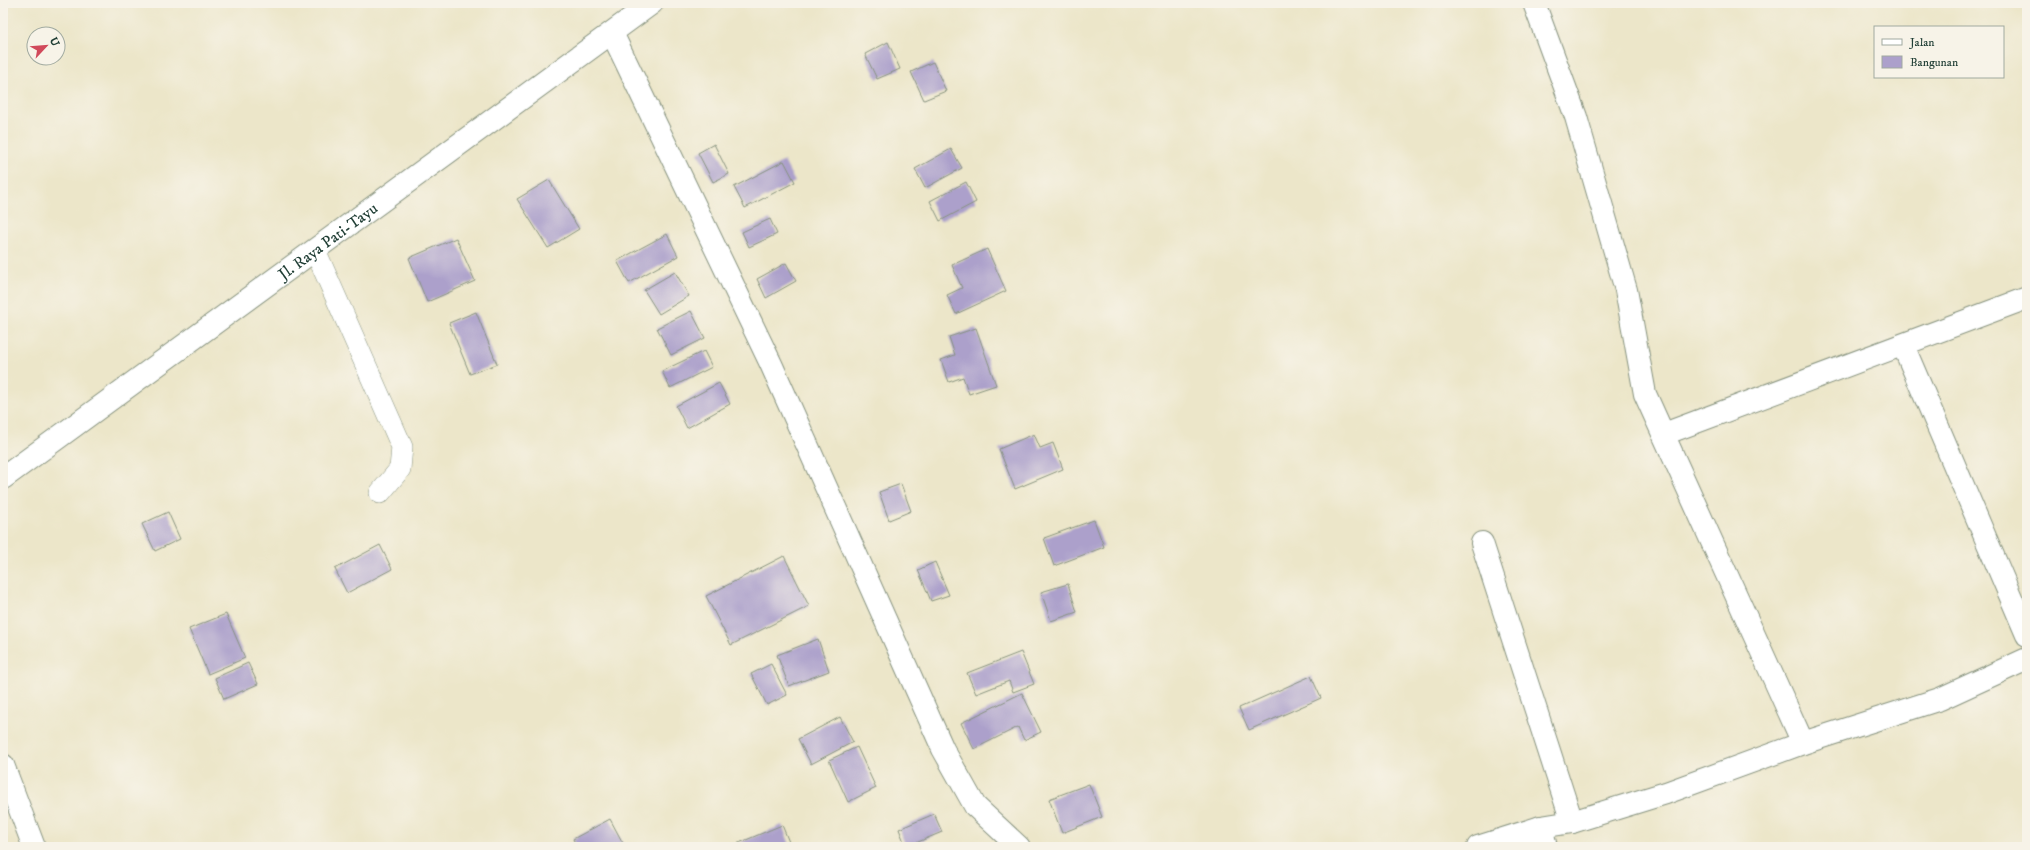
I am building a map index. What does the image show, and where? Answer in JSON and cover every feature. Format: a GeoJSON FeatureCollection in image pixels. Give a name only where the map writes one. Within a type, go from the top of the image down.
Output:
{"type":"FeatureCollection","features":[{"type":"Feature","properties":{"kind":"street"},"geometry":{"type":"LineString","coordinates":[[1534,3],[1576,117],[1626,290],[1644,394],[1664,434],[1803,743]]}},
{"type":"Feature","properties":{"kind":"street","name":"Jl. Raya Pati-Tayu"},"geometry":{"type":"LineString","coordinates":[[3,478],[612,33],[646,5]]}},
{"type":"Feature","properties":{"kind":"street"},"geometry":{"type":"LineString","coordinates":[[612,33],[774,371],[943,750],[975,806],[1019,847]]}},
{"type":"Feature","properties":{"kind":"street"},"geometry":{"type":"LineString","coordinates":[[1664,434],[2027,298]]}},
{"type":"Feature","properties":{"kind":"street"},"geometry":{"type":"LineString","coordinates":[[1903,345],[2027,636]]}},
{"type":"Feature","properties":{"kind":"street"},"geometry":{"type":"LineString","coordinates":[[1482,543],[1572,822]]}},
{"type":"Feature","properties":{"kind":"street"},"geometry":{"type":"LineString","coordinates":[[1478,847],[1544,837],[1572,822],[1666,793],[1803,743],[1940,699],[2027,659]]}},
{"type":"Feature","properties":{"kind":"street"},"geometry":{"type":"LineString","coordinates":[[3,765],[34,847]]}},
{"type":"Feature","properties":{"kind":"lane"},"geometry":{"type":"LineString","coordinates":[[315,250],[402,447],[400,469],[380,494]]}},
{"type":"Feature","properties":{"kind":"building"},"geometry":{"type":"Polygon","coordinates":[[[888,42],[900,69],[877,79],[865,54],[888,42]]]}},
{"type":"Feature","properties":{"kind":"building"},"geometry":{"type":"Polygon","coordinates":[[[933,62],[946,91],[924,100],[911,72],[933,62]]]}},
{"type":"Feature","properties":{"kind":"building"},"geometry":{"type":"Polygon","coordinates":[[[714,144],[729,174],[713,182],[698,153],[714,144]]]}},
{"type":"Feature","properties":{"kind":"building"},"geometry":{"type":"Polygon","coordinates":[[[951,149],[962,168],[925,188],[915,169],[951,149]]]}},
{"type":"Feature","properties":{"kind":"building"},"geometry":{"type":"Polygon","coordinates":[[[784,161],[795,182],[745,208],[734,187],[784,161]]]}},
{"type":"Feature","properties":{"kind":"building"},"geometry":{"type":"Polygon","coordinates":[[[549,180],[579,229],[548,248],[517,199],[549,180]]]}},
{"type":"Feature","properties":{"kind":"building"},"geometry":{"type":"Polygon","coordinates":[[[966,182],[976,202],[940,221],[930,201],[966,182]]]}},
{"type":"Feature","properties":{"kind":"building"},"geometry":{"type":"Polygon","coordinates":[[[770,219],[777,234],[749,247],[742,232],[770,219]]]}},
{"type":"Feature","properties":{"kind":"building"},"geometry":{"type":"Polygon","coordinates":[[[667,234],[678,256],[629,283],[617,261],[667,234]]]}},
{"type":"Feature","properties":{"kind":"building"},"geometry":{"type":"Polygon","coordinates":[[[456,238],[475,281],[427,302],[409,258],[456,238]]]}},
{"type":"Feature","properties":{"kind":"building"},"geometry":{"type":"Polygon","coordinates":[[[987,249],[1006,291],[956,314],[947,295],[962,288],[952,265],[987,249]]]}},
{"type":"Feature","properties":{"kind":"building"},"geometry":{"type":"Polygon","coordinates":[[[786,263],[796,281],[766,298],[757,279],[786,263]]]}},
{"type":"Feature","properties":{"kind":"building"},"geometry":{"type":"Polygon","coordinates":[[[675,272],[689,296],[659,314],[644,290],[675,272]]]}},
{"type":"Feature","properties":{"kind":"building"},"geometry":{"type":"Polygon","coordinates":[[[691,311],[705,338],[671,355],[657,328],[691,311]]]}},
{"type":"Feature","properties":{"kind":"building"},"geometry":{"type":"Polygon","coordinates":[[[476,312],[497,364],[470,374],[449,323],[476,312]]]}},
{"type":"Feature","properties":{"kind":"building"},"geometry":{"type":"Polygon","coordinates":[[[976,328],[996,385],[969,394],[963,377],[949,382],[941,360],[955,355],[949,337],[976,328]]]}},
{"type":"Feature","properties":{"kind":"building"},"geometry":{"type":"Polygon","coordinates":[[[704,351],[712,367],[670,388],[662,371],[704,351]]]}},
{"type":"Feature","properties":{"kind":"building"},"geometry":{"type":"Polygon","coordinates":[[[719,383],[730,404],[687,428],[676,406],[719,383]]]}},
{"type":"Feature","properties":{"kind":"building"},"geometry":{"type":"Polygon","coordinates":[[[1034,434],[1040,448],[1053,443],[1063,469],[1015,489],[999,449],[1034,434]]]}},
{"type":"Feature","properties":{"kind":"building"},"geometry":{"type":"Polygon","coordinates":[[[901,484],[911,511],[889,520],[879,492],[901,484]]]}},
{"type":"Feature","properties":{"kind":"building"},"geometry":{"type":"Polygon","coordinates":[[[168,512],[180,539],[155,551],[142,524],[168,512]]]}},
{"type":"Feature","properties":{"kind":"building"},"geometry":{"type":"Polygon","coordinates":[[[1094,520],[1104,547],[1054,566],[1044,538],[1094,520]]]}},
{"type":"Feature","properties":{"kind":"building"},"geometry":{"type":"Polygon","coordinates":[[[380,545],[392,569],[347,593],[335,569],[380,545]]]}},
{"type":"Feature","properties":{"kind":"building"},"geometry":{"type":"Polygon","coordinates":[[[784,556],[809,606],[731,645],[706,596],[784,556]]]}},
{"type":"Feature","properties":{"kind":"building"},"geometry":{"type":"Polygon","coordinates":[[[935,562],[949,595],[931,601],[918,570],[935,562]]]}},
{"type":"Feature","properties":{"kind":"building"},"geometry":{"type":"Polygon","coordinates":[[[1068,584],[1077,612],[1051,621],[1041,592],[1068,584]]]}},
{"type":"Feature","properties":{"kind":"building"},"geometry":{"type":"Polygon","coordinates":[[[226,614],[245,658],[208,674],[189,629],[226,614]]]}},
{"type":"Feature","properties":{"kind":"building"},"geometry":{"type":"Polygon","coordinates":[[[818,639],[829,671],[789,686],[777,655],[818,639]]]}},
{"type":"Feature","properties":{"kind":"building"},"geometry":{"type":"Polygon","coordinates":[[[1021,652],[1034,684],[1013,692],[1009,681],[976,694],[967,673],[1021,652]]]}},
{"type":"Feature","properties":{"kind":"building"},"geometry":{"type":"Polygon","coordinates":[[[248,663],[258,684],[224,699],[215,678],[248,663]]]}},
{"type":"Feature","properties":{"kind":"building"},"geometry":{"type":"Polygon","coordinates":[[[771,664],[787,695],[767,705],[751,674],[771,664]]]}},
{"type":"Feature","properties":{"kind":"building"},"geometry":{"type":"Polygon","coordinates":[[[1311,676],[1321,698],[1249,730],[1239,708],[1311,676]]]}},
{"type":"Feature","properties":{"kind":"building"},"geometry":{"type":"Polygon","coordinates":[[[1022,693],[1041,732],[1024,740],[1018,727],[974,749],[961,723],[1022,693]]]}},
{"type":"Feature","properties":{"kind":"building"},"geometry":{"type":"Polygon","coordinates":[[[840,717],[853,742],[811,764],[798,739],[840,717]]]}},
{"type":"Feature","properties":{"kind":"building"},"geometry":{"type":"Polygon","coordinates":[[[857,747],[876,788],[848,802],[829,760],[857,747]]]}},
{"type":"Feature","properties":{"kind":"building"},"geometry":{"type":"Polygon","coordinates":[[[1089,784],[1102,817],[1062,833],[1049,799],[1089,784]]]}},
{"type":"Feature","properties":{"kind":"building"},"geometry":{"type":"Polygon","coordinates":[[[934,814],[942,832],[906,847],[899,829],[934,814]]]}},
{"type":"Feature","properties":{"kind":"building"},"geometry":{"type":"Polygon","coordinates":[[[610,819],[625,847],[577,847],[573,839],[610,819]]]}},
{"type":"Feature","properties":{"kind":"building"},"geometry":{"type":"Polygon","coordinates":[[[782,825],[791,847],[734,847],[734,845],[782,825]]]}}]}
